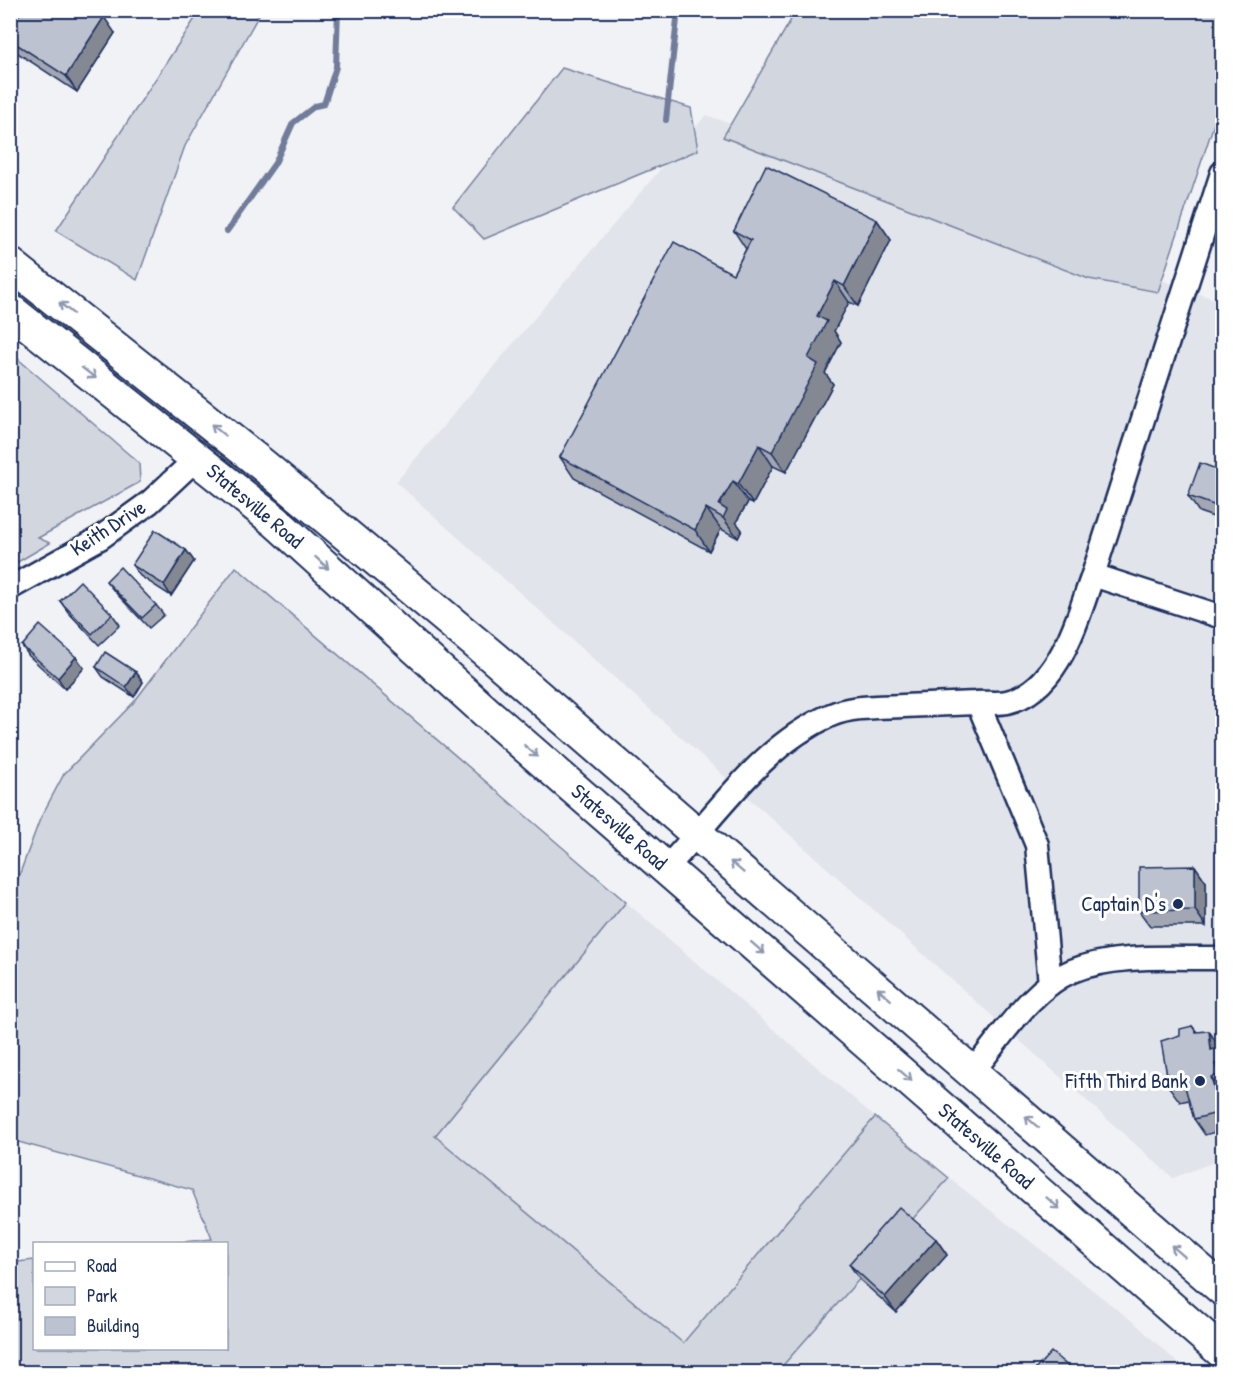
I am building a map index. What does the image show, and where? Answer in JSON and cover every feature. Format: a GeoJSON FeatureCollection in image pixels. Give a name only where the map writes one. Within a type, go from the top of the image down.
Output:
{"type":"FeatureCollection","features":[{"type":"Feature","properties":{"kind":"main road","name":"Statesville Road"},"geometry":{"type":"LineString","coordinates":[[10,264],[329,520],[699,834],[1222,1289]]}},
{"type":"Feature","properties":{"kind":"main road","name":"Statesville Road"},"geometry":{"type":"LineString","coordinates":[[10,310],[276,522],[486,712],[1222,1352]]}},
{"type":"Feature","properties":{"kind":"street"},"geometry":{"type":"LineString","coordinates":[[666,868],[699,834],[748,774],[795,732],[834,714],[880,707],[1008,702],[1033,690],[1051,671],[1073,631],[1093,575],[1222,173]]}},
{"type":"Feature","properties":{"kind":"street","name":"Keith Drive"},"geometry":{"type":"LineString","coordinates":[[10,588],[100,538],[150,502],[197,458]]}},
{"type":"Feature","properties":{"kind":"street"},"geometry":{"type":"LineString","coordinates":[[1093,575],[1222,617]]}},
{"type":"Feature","properties":{"kind":"street"},"geometry":{"type":"LineString","coordinates":[[978,703],[1037,845],[1050,984]]}},
{"type":"Feature","properties":{"kind":"street"},"geometry":{"type":"LineString","coordinates":[[973,1071],[1024,1010],[1050,984],[1072,971],[1098,964],[1222,958]]}},
{"type":"Feature","properties":{"kind":"shaded area"},"geometry":{"type":"Polygon","coordinates":[[[706,115],[1214,299],[1222,272],[1222,1159],[1173,1178],[396,482],[706,115]]]}},
{"type":"Feature","properties":{"kind":"shaded area"},"geometry":{"type":"Polygon","coordinates":[[[626,902],[875,1117],[683,1343],[435,1136],[626,902]]]}},
{"type":"Feature","properties":{"kind":"shaded area"},"geometry":{"type":"Polygon","coordinates":[[[949,1178],[1136,1324],[1187,1372],[777,1372],[949,1178]]]}},
{"type":"Feature","properties":{"kind":"green space"},"geometry":{"type":"Polygon","coordinates":[[[200,11],[261,11],[185,146],[137,280],[56,231],[200,11]]]}},
{"type":"Feature","properties":{"kind":"green space"},"geometry":{"type":"Polygon","coordinates":[[[796,11],[1222,11],[1222,100],[1158,292],[1089,279],[723,137],[796,11]]]}},
{"type":"Feature","properties":{"kind":"green space"},"geometry":{"type":"Polygon","coordinates":[[[562,68],[691,108],[698,150],[484,239],[453,207],[562,68]]]}},
{"type":"Feature","properties":{"kind":"green space"},"geometry":{"type":"Polygon","coordinates":[[[11,353],[139,463],[140,482],[38,538],[50,543],[11,566],[11,353]]]}},
{"type":"Feature","properties":{"kind":"green space"},"geometry":{"type":"Polygon","coordinates":[[[236,567],[626,902],[435,1136],[683,1343],[875,1117],[949,1178],[777,1372],[11,1372],[10,1263],[33,1260],[33,1350],[228,1350],[228,1242],[183,1242],[212,1239],[192,1190],[11,1140],[10,900],[40,819],[64,774],[134,702],[236,567]]]}},
{"type":"Feature","properties":{"kind":"building"},"geometry":{"type":"Polygon","coordinates":[[[22,10],[93,10],[104,17],[66,76],[10,40],[10,28],[22,10]]]}},
{"type":"Feature","properties":{"kind":"building"},"geometry":{"type":"Polygon","coordinates":[[[766,165],[877,220],[844,286],[835,281],[817,316],[827,321],[808,358],[818,364],[772,452],[759,445],[738,484],[733,481],[719,505],[727,510],[723,518],[706,508],[695,530],[560,457],[674,242],[733,274],[751,240],[734,231],[766,165]]]}},
{"type":"Feature","properties":{"kind":"building"},"geometry":{"type":"Polygon","coordinates":[[[1200,463],[1222,471],[1222,508],[1188,496],[1200,463]]]}},
{"type":"Feature","properties":{"kind":"building"},"geometry":{"type":"Polygon","coordinates":[[[155,530],[186,550],[164,585],[132,565],[155,530]]]}},
{"type":"Feature","properties":{"kind":"building"},"geometry":{"type":"Polygon","coordinates":[[[120,567],[156,605],[142,618],[106,581],[120,567]]]}},
{"type":"Feature","properties":{"kind":"building"},"geometry":{"type":"Polygon","coordinates":[[[80,581],[112,614],[92,634],[60,601],[80,581]]]}},
{"type":"Feature","properties":{"kind":"building"},"geometry":{"type":"Polygon","coordinates":[[[40,625],[76,657],[58,678],[22,646],[40,625]]]}},
{"type":"Feature","properties":{"kind":"building"},"geometry":{"type":"Polygon","coordinates":[[[105,652],[136,672],[126,687],[96,667],[105,652]]]}},
{"type":"Feature","properties":{"kind":"building"},"geometry":{"type":"Polygon","coordinates":[[[1195,866],[1195,910],[1139,911],[1139,867],[1195,866]]]}},
{"type":"Feature","properties":{"kind":"building"},"geometry":{"type":"Polygon","coordinates":[[[1192,1026],[1196,1032],[1209,1031],[1211,1050],[1218,1048],[1220,1063],[1215,1064],[1219,1075],[1211,1077],[1221,1112],[1194,1119],[1184,1083],[1169,1087],[1161,1041],[1180,1035],[1180,1029],[1192,1026]]]}},
{"type":"Feature","properties":{"kind":"building"},"geometry":{"type":"Polygon","coordinates":[[[899,1207],[936,1239],[885,1297],[849,1264],[899,1207]]]}},
{"type":"Feature","properties":{"kind":"building"},"geometry":{"type":"Polygon","coordinates":[[[1051,1352],[1075,1372],[1033,1372],[1051,1352]]]}},
{"type":"Feature","properties":{"kind":"waterway"},"geometry":{"type":"LineString","coordinates":[[227,231],[275,163],[293,123],[315,106],[324,104],[336,67],[338,10]]}},
{"type":"Feature","properties":{"kind":"waterway"},"geometry":{"type":"LineString","coordinates":[[666,120],[678,10]]}},
{"type":"Feature","properties":{"kind":"place","name":"Captain D's"},"geometry":{"type":"Point","coordinates":[1178,904]}},
{"type":"Feature","properties":{"kind":"place","name":"Fifth Third Bank"},"geometry":{"type":"Point","coordinates":[1200,1081]}}]}
